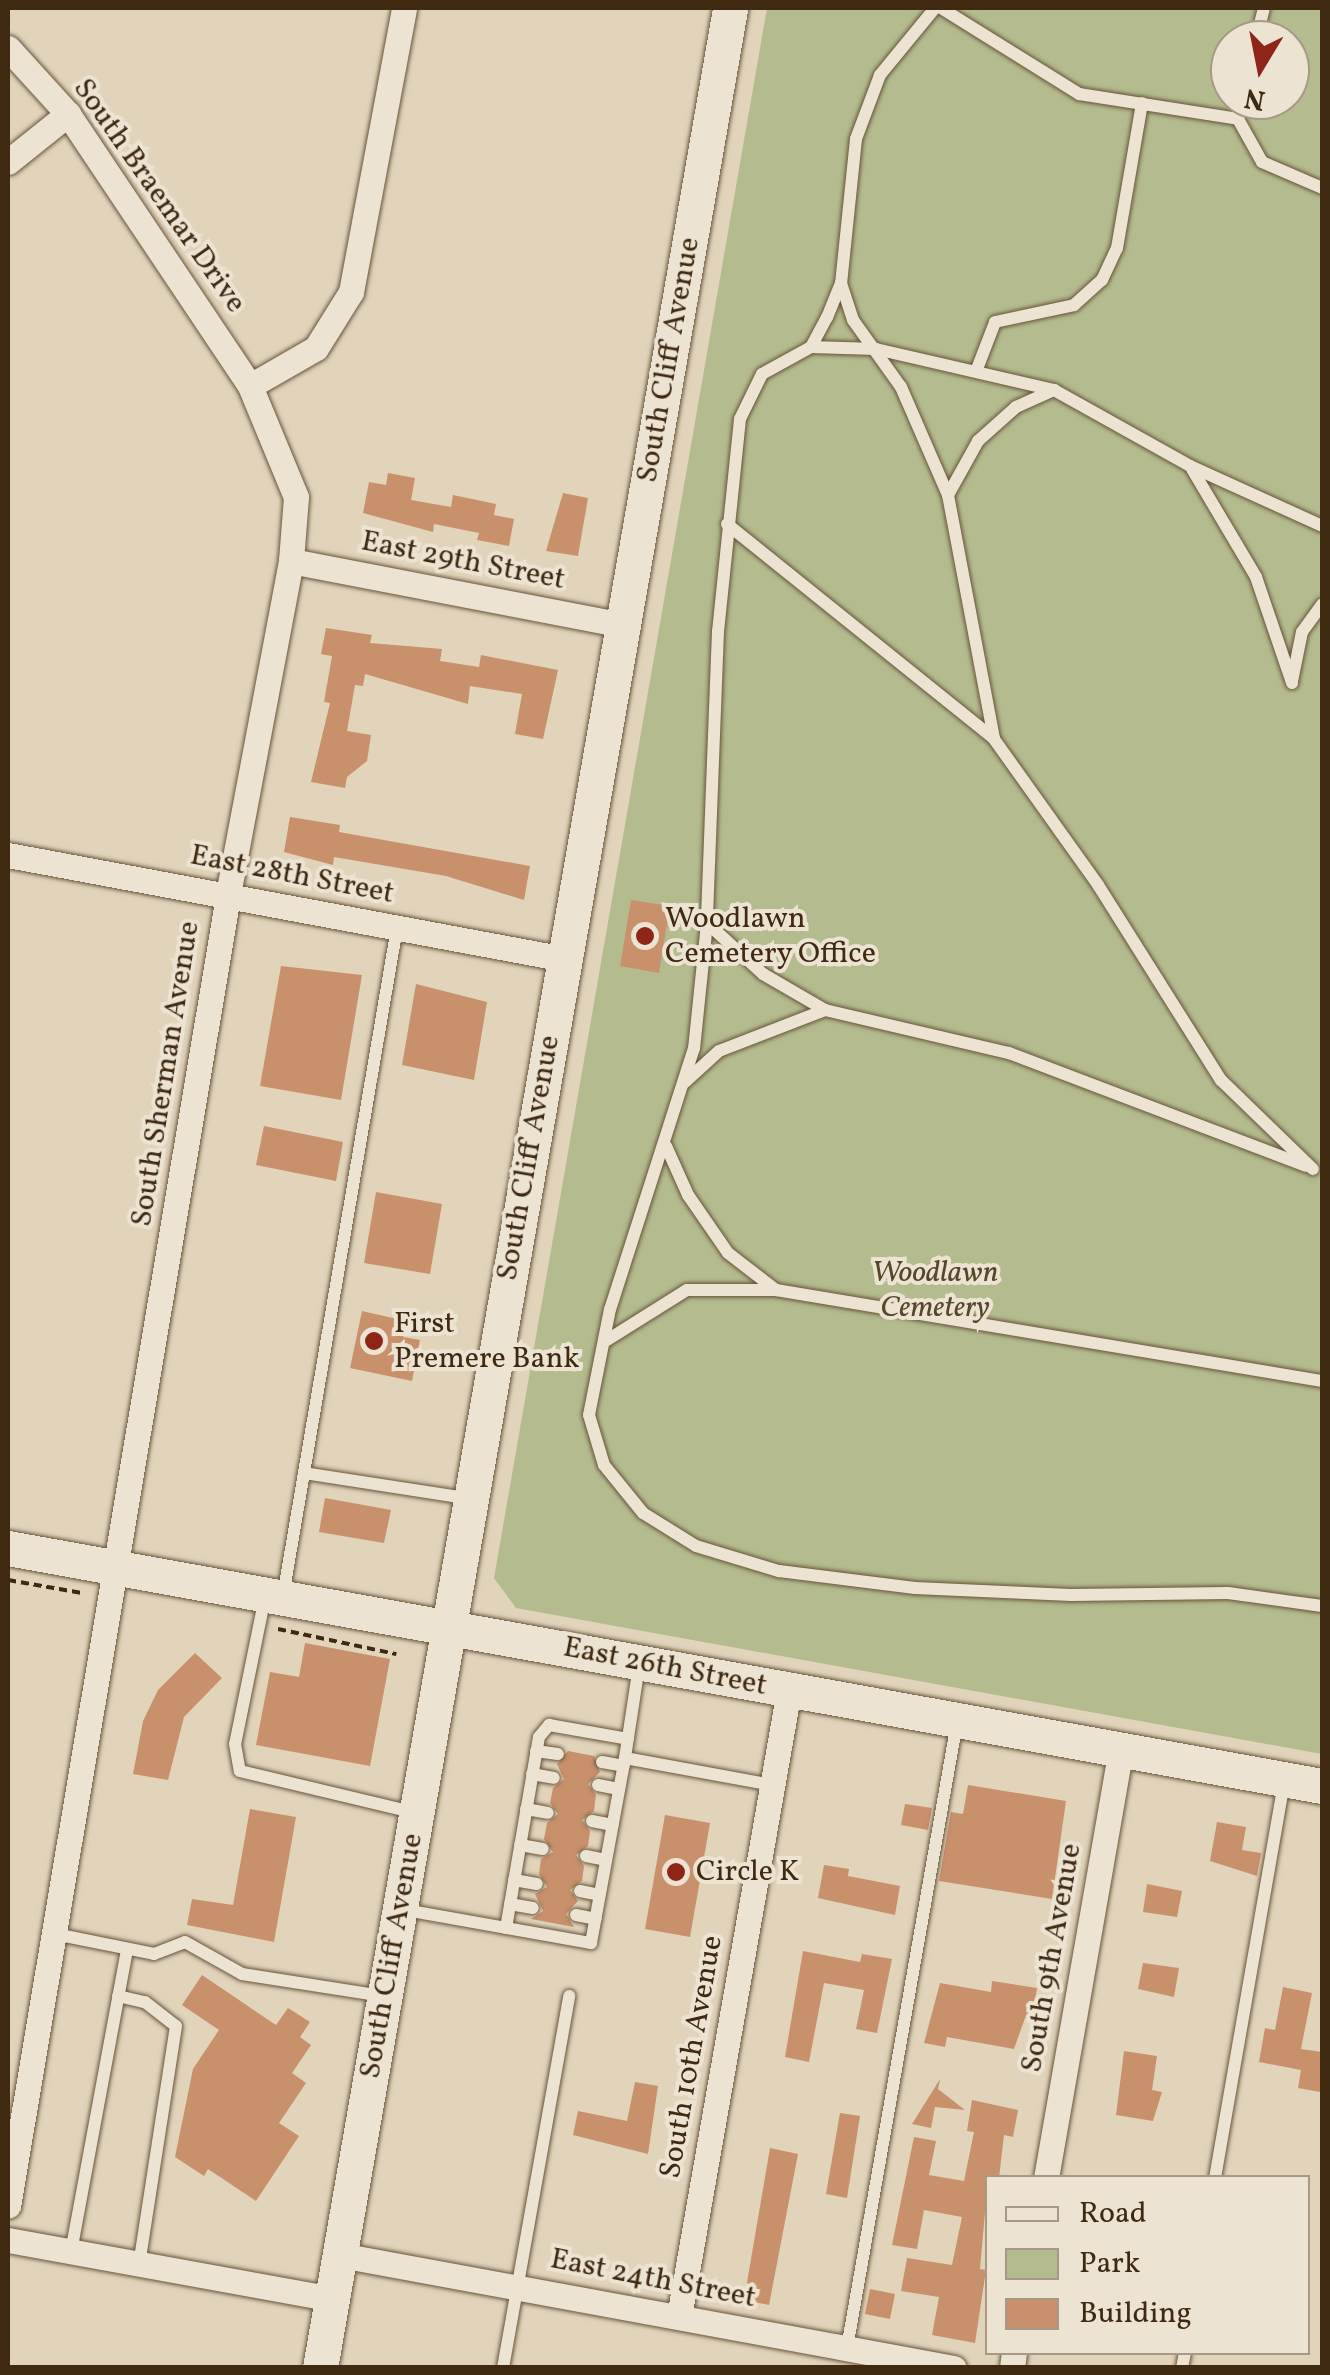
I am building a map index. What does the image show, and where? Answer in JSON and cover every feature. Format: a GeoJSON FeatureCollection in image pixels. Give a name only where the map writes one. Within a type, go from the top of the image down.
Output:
{"type":"FeatureCollection","features":[{"type":"Feature","properties":{"kind":"main road","name":"South Cliff Avenue"},"geometry":{"type":"LineString","coordinates":[[320,2368],[730,8]]}},
{"type":"Feature","properties":{"kind":"main road","name":"East 26th Street"},"geometry":{"type":"LineString","coordinates":[[8,1548],[115,1583],[448,1626],[1322,1786]]}},
{"type":"Feature","properties":{"kind":"street"},"geometry":{"type":"LineString","coordinates":[[250,386],[316,348],[351,292],[404,8]]}},
{"type":"Feature","properties":{"kind":"street","name":"South Braemar Drive"},"geometry":{"type":"LineString","coordinates":[[8,48],[68,114],[250,386]]}},
{"type":"Feature","properties":{"kind":"street"},"geometry":{"type":"LineString","coordinates":[[8,167],[68,114]]}},
{"type":"Feature","properties":{"kind":"street","name":"South Sherman Avenue"},"geometry":{"type":"LineString","coordinates":[[8,2206],[228,896],[291,561],[296,497],[250,386]]}},
{"type":"Feature","properties":{"kind":"street","name":"East 29th Street"},"geometry":{"type":"LineString","coordinates":[[291,561],[624,625]]}},
{"type":"Feature","properties":{"kind":"street","name":"East 28th Street"},"geometry":{"type":"LineString","coordinates":[[8,855],[565,959]]}},
{"type":"Feature","properties":{"kind":"street","name":"South 10th Avenue"},"geometry":{"type":"LineString","coordinates":[[679,2317],[789,1690]]}},
{"type":"Feature","properties":{"kind":"street","name":"South 9th Avenue"},"geometry":{"type":"LineString","coordinates":[[1047,2175],[1122,1750]]}},
{"type":"Feature","properties":{"kind":"street"},"geometry":{"type":"LineString","coordinates":[[8,2240],[332,2299]]}},
{"type":"Feature","properties":{"kind":"street","name":"East 24th Street"},"geometry":{"type":"LineString","coordinates":[[340,2256],[954,2368]]}},
{"type":"Feature","properties":{"kind":"lane"},"geometry":{"type":"LineString","coordinates":[[811,347],[841,283],[856,139],[880,74],[938,8],[1029,68],[1079,94],[1210,115]]}},
{"type":"Feature","properties":{"kind":"lane"},"geometry":{"type":"LineString","coordinates":[[977,369],[996,322],[1074,305],[1102,280],[1117,248],[1142,103]]}},
{"type":"Feature","properties":{"kind":"lane"},"geometry":{"type":"LineString","coordinates":[[1238,120],[1262,162],[1322,188]]}},
{"type":"Feature","properties":{"kind":"lane"},"geometry":{"type":"LineString","coordinates":[[841,283],[853,320],[901,388],[948,495],[994,739]]}},
{"type":"Feature","properties":{"kind":"lane"},"geometry":{"type":"LineString","coordinates":[[1322,526],[1190,466],[1054,390],[977,369],[876,350],[811,347],[762,374],[740,419],[727,524],[707,923],[694,1048],[604,1342],[589,1415],[604,1465],[642,1513],[696,1546],[779,1571],[915,1588],[1071,1596],[1228,1593],[1322,1606]]}},
{"type":"Feature","properties":{"kind":"lane"},"geometry":{"type":"LineString","coordinates":[[948,495],[978,441],[1016,407],[1054,390]]}},
{"type":"Feature","properties":{"kind":"lane"},"geometry":{"type":"LineString","coordinates":[[1190,466],[1256,576],[1292,683],[1302,632],[1322,604]]}},
{"type":"Feature","properties":{"kind":"lane"},"geometry":{"type":"LineString","coordinates":[[707,923],[763,974],[825,1010],[1009,1054],[1313,1169],[1221,1080],[1098,886],[994,739],[727,524]]}},
{"type":"Feature","properties":{"kind":"lane"},"geometry":{"type":"LineString","coordinates":[[397,928],[304,1473],[235,1744],[240,1771],[416,1813]]}},
{"type":"Feature","properties":{"kind":"lane"},"geometry":{"type":"LineString","coordinates":[[684,1084],[719,1051],[774,1024],[825,1010]]}},
{"type":"Feature","properties":{"kind":"lane"},"geometry":{"type":"LineString","coordinates":[[666,1146],[688,1195],[728,1252],[776,1290]]}},
{"type":"Feature","properties":{"kind":"lane"},"geometry":{"type":"LineString","coordinates":[[604,1342],[687,1290],[776,1290],[1322,1381]]}},
{"type":"Feature","properties":{"kind":"lane"},"geometry":{"type":"LineString","coordinates":[[304,1473],[469,1498]]}},
{"type":"Feature","properties":{"kind":"lane"},"geometry":{"type":"LineString","coordinates":[[400,1910],[591,1943],[640,1662]]}},
{"type":"Feature","properties":{"kind":"lane"},"geometry":{"type":"LineString","coordinates":[[847,2348],[957,1720]]}},
{"type":"Feature","properties":{"kind":"lane"},"geometry":{"type":"LineString","coordinates":[[506,1928],[536,1750],[549,1725],[628,1739]]}},
{"type":"Feature","properties":{"kind":"lane"},"geometry":{"type":"LineString","coordinates":[[536,1750],[558,1754]]}},
{"type":"Feature","properties":{"kind":"lane"},"geometry":{"type":"LineString","coordinates":[[602,1762],[772,1785]]}},
{"type":"Feature","properties":{"kind":"lane"},"geometry":{"type":"LineString","coordinates":[[532,1774],[554,1778]]}},
{"type":"Feature","properties":{"kind":"lane"},"geometry":{"type":"LineString","coordinates":[[1217,2175],[1284,1780]]}},
{"type":"Feature","properties":{"kind":"lane"},"geometry":{"type":"LineString","coordinates":[[598,1786],[619,1789]]}},
{"type":"Feature","properties":{"kind":"lane"},"geometry":{"type":"LineString","coordinates":[[526,1810],[548,1813]]}},
{"type":"Feature","properties":{"kind":"lane"},"geometry":{"type":"LineString","coordinates":[[592,1821],[613,1825]]}},
{"type":"Feature","properties":{"kind":"lane"},"geometry":{"type":"LineString","coordinates":[[520,1845],[543,1849]]}},
{"type":"Feature","properties":{"kind":"lane"},"geometry":{"type":"LineString","coordinates":[[586,1856],[606,1860]]}},
{"type":"Feature","properties":{"kind":"lane"},"geometry":{"type":"LineString","coordinates":[[514,1880],[537,1884]]}},
{"type":"Feature","properties":{"kind":"lane"},"geometry":{"type":"LineString","coordinates":[[580,1891],[600,1895]]}},
{"type":"Feature","properties":{"kind":"lane"},"geometry":{"type":"LineString","coordinates":[[510,1904],[533,1908]]}},
{"type":"Feature","properties":{"kind":"lane"},"geometry":{"type":"LineString","coordinates":[[576,1916],[596,1919]]}},
{"type":"Feature","properties":{"kind":"lane"},"geometry":{"type":"LineString","coordinates":[[55,1934],[154,1954],[185,1942],[242,1974],[386,1996]]}},
{"type":"Feature","properties":{"kind":"lane"},"geometry":{"type":"LineString","coordinates":[[72,2252],[126,1948]]}},
{"type":"Feature","properties":{"kind":"lane"},"geometry":{"type":"LineString","coordinates":[[118,1996],[144,2002],[176,2026],[138,2264]]}},
{"type":"Feature","properties":{"kind":"lane"},"geometry":{"type":"LineString","coordinates":[[502,2368],[569,1996]]}},
{"type":"Feature","properties":{"kind":"path"},"geometry":{"type":"LineString","coordinates":[[8,1580],[115,1583]]}},
{"type":"Feature","properties":{"kind":"path"},"geometry":{"type":"LineString","coordinates":[[270,1606],[396,1654]]}},
{"type":"Feature","properties":{"kind":"green space","name":"Woodlawn Cemetery"},"geometry":{"type":"Polygon","coordinates":[[[767,8],[1322,8],[1322,1754],[516,1608],[494,1578],[767,8]]]}},
{"type":"Feature","properties":{"kind":"building"},"geometry":{"type":"Polygon","coordinates":[[[388,473],[415,478],[411,500],[451,507],[453,495],[496,504],[494,515],[514,519],[509,546],[477,540],[479,533],[434,524],[433,532],[363,513],[369,482],[386,485],[388,473]]]}},
{"type":"Feature","properties":{"kind":"building"},"geometry":{"type":"Polygon","coordinates":[[[563,493],[588,498],[578,556],[546,551],[563,493]]]}},
{"type":"Feature","properties":{"kind":"building"},"geometry":{"type":"Polygon","coordinates":[[[326,628],[372,635],[370,643],[442,649],[440,661],[479,667],[481,655],[558,670],[543,739],[515,734],[522,694],[470,686],[468,704],[365,674],[363,686],[355,685],[347,731],[371,735],[367,761],[347,777],[345,788],[311,782],[330,703],[324,702],[332,656],[321,654],[326,628]]]}},
{"type":"Feature","properties":{"kind":"building"},"geometry":{"type":"Polygon","coordinates":[[[290,817],[340,825],[339,832],[530,866],[524,900],[446,876],[334,857],[333,865],[284,852],[290,817]]]}},
{"type":"Feature","properties":{"kind":"building","name":"Woodlawn Cemetery Office"},"geometry":{"type":"Polygon","coordinates":[[[631,900],[670,906],[659,973],[620,966],[631,900]]]}},
{"type":"Feature","properties":{"kind":"building"},"geometry":{"type":"Polygon","coordinates":[[[281,966],[362,975],[341,1100],[260,1086],[281,966]]]}},
{"type":"Feature","properties":{"kind":"building"},"geometry":{"type":"Polygon","coordinates":[[[416,984],[487,1002],[474,1080],[402,1065],[416,984]]]}},
{"type":"Feature","properties":{"kind":"building"},"geometry":{"type":"Polygon","coordinates":[[[264,1126],[343,1142],[336,1181],[256,1165],[264,1126]]]}},
{"type":"Feature","properties":{"kind":"building"},"geometry":{"type":"Polygon","coordinates":[[[376,1192],[442,1204],[430,1274],[364,1263],[376,1192]]]}},
{"type":"Feature","properties":{"kind":"building"},"geometry":{"type":"Polygon","coordinates":[[[362,1311],[406,1321],[403,1337],[420,1340],[412,1381],[350,1368],[362,1311]]]}},
{"type":"Feature","properties":{"kind":"building"},"geometry":{"type":"Polygon","coordinates":[[[325,1498],[391,1510],[384,1543],[319,1532],[325,1498]]]}},
{"type":"Feature","properties":{"kind":"building"},"geometry":{"type":"Polygon","coordinates":[[[305,1643],[390,1659],[370,1766],[256,1745],[270,1672],[299,1677],[305,1643]]]}},
{"type":"Feature","properties":{"kind":"building"},"geometry":{"type":"Polygon","coordinates":[[[195,1653],[222,1678],[184,1717],[168,1780],[133,1774],[143,1721],[158,1690],[195,1653]]]}},
{"type":"Feature","properties":{"kind":"building"},"geometry":{"type":"Polygon","coordinates":[[[568,1751],[594,1756],[600,1772],[588,1784],[596,1795],[594,1811],[582,1820],[590,1831],[588,1846],[576,1855],[584,1866],[582,1881],[570,1890],[578,1901],[566,1914],[574,1927],[531,1919],[543,1911],[535,1894],[547,1887],[539,1874],[541,1859],[553,1852],[544,1839],[547,1823],[558,1814],[550,1803],[553,1788],[564,1779],[557,1764],[568,1751]]]}},
{"type":"Feature","properties":{"kind":"building"},"geometry":{"type":"Polygon","coordinates":[[[968,1785],[1066,1801],[1052,1899],[939,1881],[951,1812],[963,1814],[968,1785]]]}},
{"type":"Feature","properties":{"kind":"building"},"geometry":{"type":"Polygon","coordinates":[[[905,1804],[932,1808],[928,1830],[901,1825],[905,1804]]]}},
{"type":"Feature","properties":{"kind":"building"},"geometry":{"type":"Polygon","coordinates":[[[250,1809],[296,1817],[274,1942],[187,1925],[192,1899],[233,1905],[250,1809]]]}},
{"type":"Feature","properties":{"kind":"building","name":"Circle K"},"geometry":{"type":"Polygon","coordinates":[[[665,1815],[710,1823],[690,1937],[645,1929],[665,1815]]]}},
{"type":"Feature","properties":{"kind":"building"},"geometry":{"type":"Polygon","coordinates":[[[1217,1822],[1246,1827],[1242,1850],[1261,1853],[1257,1876],[1210,1861],[1217,1822]]]}},
{"type":"Feature","properties":{"kind":"building"},"geometry":{"type":"Polygon","coordinates":[[[824,1865],[849,1869],[848,1876],[900,1886],[895,1915],[818,1898],[824,1865]]]}},
{"type":"Feature","properties":{"kind":"building"},"geometry":{"type":"Polygon","coordinates":[[[1147,1884],[1182,1891],[1177,1917],[1143,1912],[1147,1884]]]}},
{"type":"Feature","properties":{"kind":"building"},"geometry":{"type":"Polygon","coordinates":[[[803,1951],[860,1962],[862,1954],[892,1959],[877,2033],[856,2029],[864,1990],[824,1983],[809,2062],[785,2057],[803,1951]]]}},
{"type":"Feature","properties":{"kind":"building"},"geometry":{"type":"Polygon","coordinates":[[[1143,1963],[1179,1968],[1174,1997],[1138,1989],[1143,1963]]]}},
{"type":"Feature","properties":{"kind":"building"},"geometry":{"type":"Polygon","coordinates":[[[202,1975],[276,2025],[288,2008],[310,2022],[300,2037],[311,2045],[292,2073],[306,2083],[279,2123],[299,2136],[256,2201],[208,2169],[204,2176],[175,2157],[193,2069],[219,2030],[182,2005],[202,1975]]]}},
{"type":"Feature","properties":{"kind":"building"},"geometry":{"type":"Polygon","coordinates":[[[992,1981],[1037,1988],[1032,2019],[1025,2018],[1014,2049],[947,2037],[945,2047],[924,2043],[940,1983],[991,1992],[992,1981]]]}},
{"type":"Feature","properties":{"kind":"building"},"geometry":{"type":"Polygon","coordinates":[[[1283,1987],[1312,1993],[1301,2049],[1322,2052],[1320,2092],[1298,2088],[1301,2070],[1259,2062],[1265,2028],[1275,2030],[1283,1987]]]}},
{"type":"Feature","properties":{"kind":"building"},"geometry":{"type":"Polygon","coordinates":[[[1124,2051],[1157,2056],[1152,2090],[1162,2092],[1153,2121],[1116,2115],[1124,2051]]]}},
{"type":"Feature","properties":{"kind":"building"},"geometry":{"type":"Polygon","coordinates":[[[940,2079],[938,2089],[965,2110],[935,2107],[931,2128],[912,2124],[940,2079]]]}},
{"type":"Feature","properties":{"kind":"building"},"geometry":{"type":"Polygon","coordinates":[[[635,2082],[658,2086],[648,2154],[573,2135],[578,2111],[627,2121],[635,2082]]]}},
{"type":"Feature","properties":{"kind":"building"},"geometry":{"type":"Polygon","coordinates":[[[972,2100],[1018,2110],[1013,2137],[1004,2135],[999,2175],[985,2175],[980,2269],[985,2270],[985,2277],[975,2343],[932,2335],[939,2297],[901,2291],[907,2258],[952,2265],[962,2217],[924,2210],[917,2249],[892,2245],[914,2137],[936,2141],[929,2175],[964,2181],[974,2132],[967,2131],[972,2100]]]}},
{"type":"Feature","properties":{"kind":"building"},"geometry":{"type":"Polygon","coordinates":[[[840,2113],[860,2116],[847,2198],[826,2194],[840,2113]]]}},
{"type":"Feature","properties":{"kind":"building"},"geometry":{"type":"Polygon","coordinates":[[[770,2148],[798,2154],[769,2305],[744,2300],[770,2148]]]}},
{"type":"Feature","properties":{"kind":"building"},"geometry":{"type":"Polygon","coordinates":[[[870,2289],[895,2294],[890,2319],[865,2314],[870,2289]]]}},
{"type":"Feature","properties":{"kind":"place","name":"Woodlawn Cemetery Office"},"geometry":{"type":"Point","coordinates":[645,936]}},
{"type":"Feature","properties":{"kind":"place","name":"First Premere Bank"},"geometry":{"type":"Point","coordinates":[374,1341]}},
{"type":"Feature","properties":{"kind":"place","name":"Circle K"},"geometry":{"type":"Point","coordinates":[676,1872]}}]}
